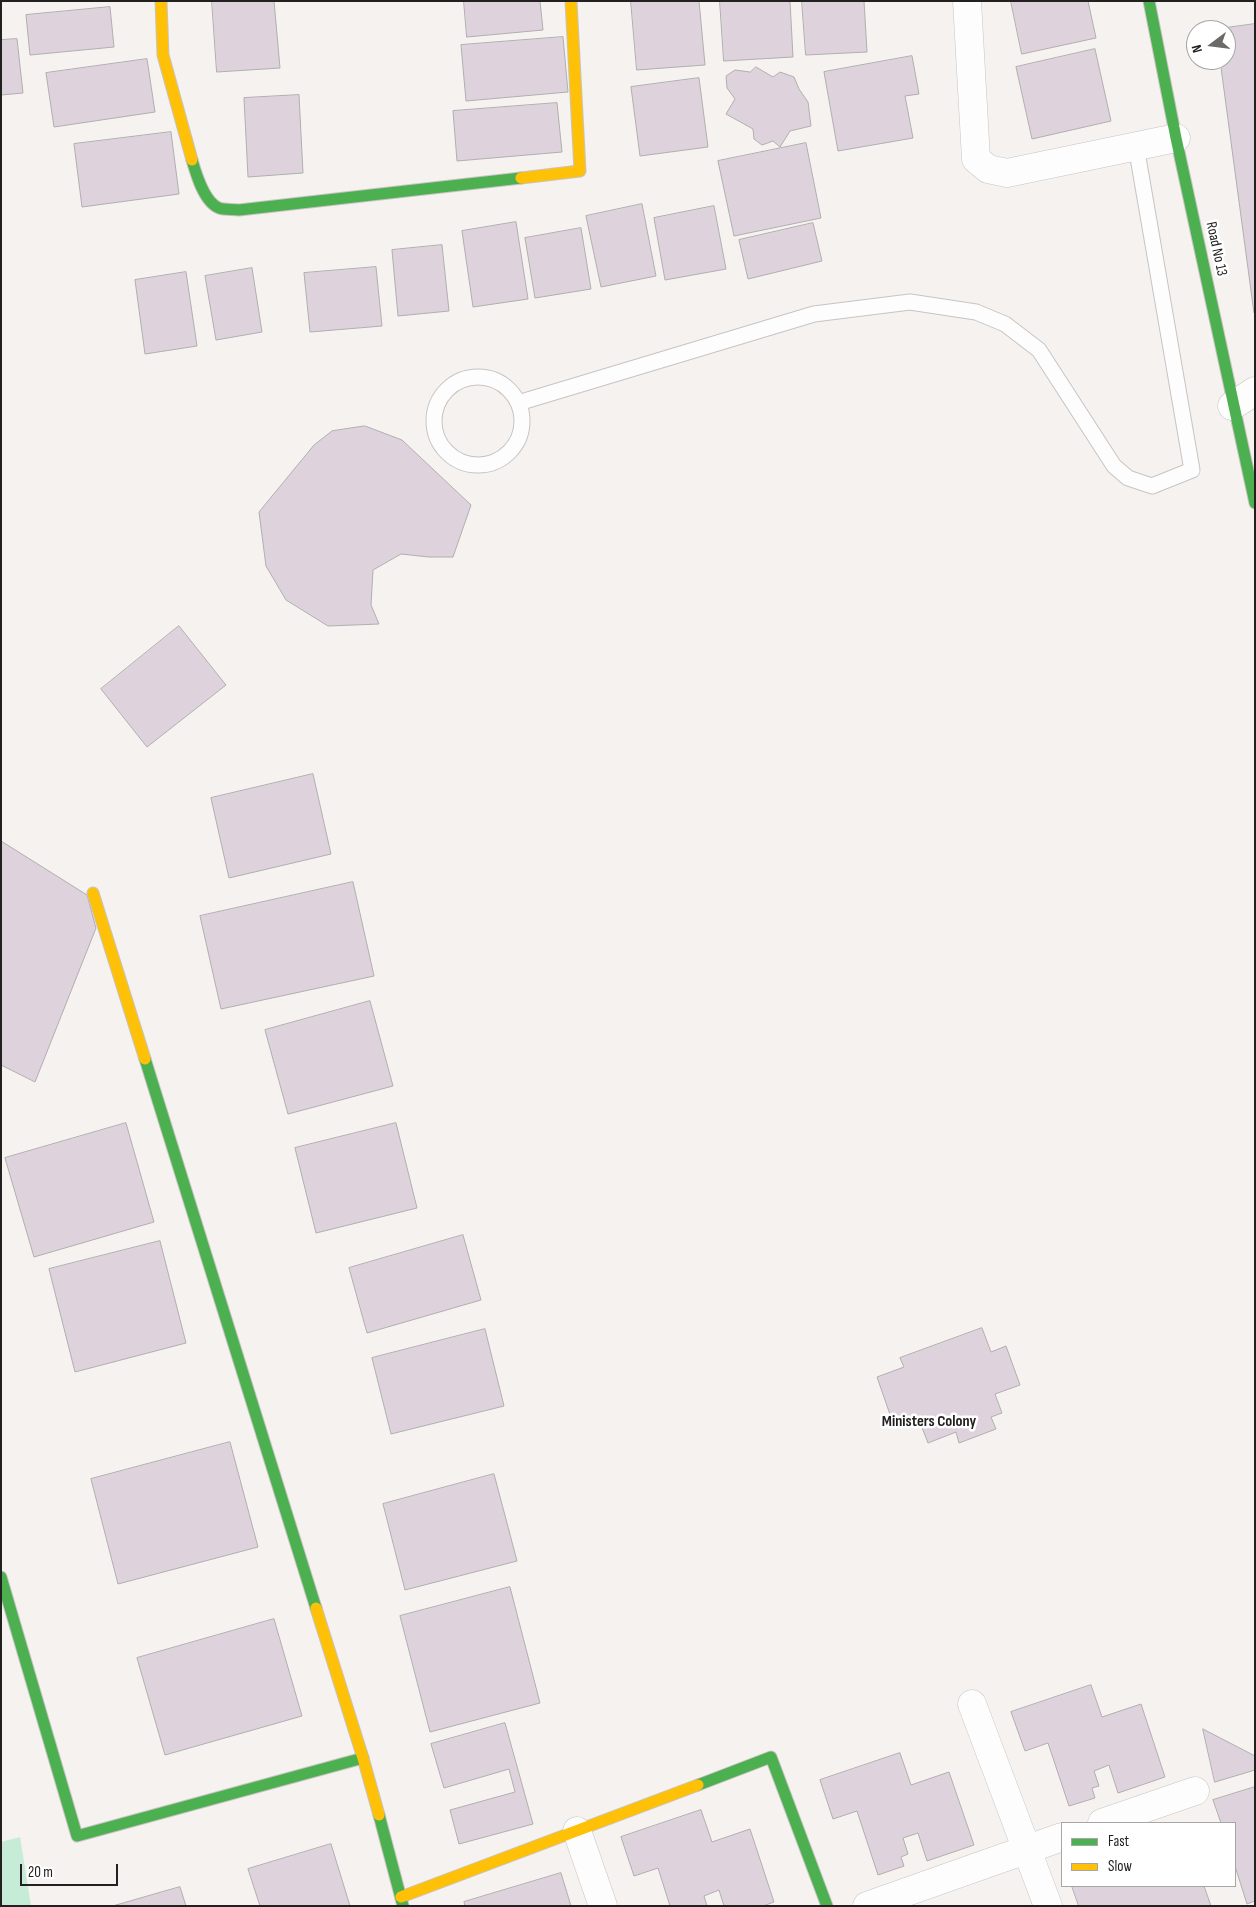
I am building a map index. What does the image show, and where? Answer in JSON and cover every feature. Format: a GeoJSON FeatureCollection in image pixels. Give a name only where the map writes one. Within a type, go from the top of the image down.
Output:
{"type":"FeatureCollection","features":[{"type":"Feature","properties":{"kind":"street"},"geometry":{"type":"LineString","coordinates":[[161,1],[163,56],[197,179],[206,196],[218,208],[239,210],[580,171],[571,1]]}},
{"type":"Feature","properties":{"kind":"street"},"geometry":{"type":"LineString","coordinates":[[967,1],[976,159],[988,169],[1007,173],[1176,138]]}},
{"type":"Feature","properties":{"kind":"street","name":"Road No 13"},"geometry":{"type":"LineString","coordinates":[[1149,1],[1232,406],[1255,503]]}},
{"type":"Feature","properties":{"kind":"street"},"geometry":{"type":"LineString","coordinates":[[1232,406],[1255,391]]}},
{"type":"Feature","properties":{"kind":"street"},"geometry":{"type":"LineString","coordinates":[[93,893],[363,1758],[402,1901],[771,1757],[827,1906]]}},
{"type":"Feature","properties":{"kind":"street"},"geometry":{"type":"LineString","coordinates":[[1,1577],[77,1836],[363,1758]]}},
{"type":"Feature","properties":{"kind":"street"},"geometry":{"type":"LineString","coordinates":[[972,1704],[1048,1906]]}},
{"type":"Feature","properties":{"kind":"street"},"geometry":{"type":"LineString","coordinates":[[1105,1822],[1195,1791]]}},
{"type":"Feature","properties":{"kind":"street"},"geometry":{"type":"LineString","coordinates":[[578,1831],[603,1906]]}},
{"type":"Feature","properties":{"kind":"street"},"geometry":{"type":"LineString","coordinates":[[867,1906],[1061,1837]]}},
{"type":"Feature","properties":{"kind":"lane"},"geometry":{"type":"LineString","coordinates":[[518,403],[814,314],[910,302],[976,312],[1005,324],[1039,350],[1114,466],[1128,478],[1152,486],[1192,470],[1136,146]]}},
{"type":"Feature","properties":{"kind":"lane"},"geometry":{"type":"LineString","coordinates":[[469,377],[484,377],[498,381],[510,390],[518,403],[522,416],[521,431],[516,445],[506,456],[493,464],[479,466],[464,464],[451,457],[440,446],[434,433],[433,418],[436,404],[444,391],[455,382],[469,377]]}},
{"type":"Feature","properties":{"kind":"green space"},"geometry":{"type":"Polygon","coordinates":[[[20,1837],[31,1906],[1,1906],[1,1842],[20,1837]]]}},
{"type":"Feature","properties":{"kind":"building"},"geometry":{"type":"Polygon","coordinates":[[[212,1],[274,1],[280,68],[217,72],[212,1]]]}},
{"type":"Feature","properties":{"kind":"building"},"geometry":{"type":"Polygon","coordinates":[[[464,1],[540,1],[543,30],[467,37],[464,1]]]}},
{"type":"Feature","properties":{"kind":"building"},"geometry":{"type":"Polygon","coordinates":[[[631,1],[699,1],[705,65],[637,70],[631,1]]]}},
{"type":"Feature","properties":{"kind":"building"},"geometry":{"type":"Polygon","coordinates":[[[720,1],[790,1],[793,57],[724,61],[720,1]]]}},
{"type":"Feature","properties":{"kind":"building"},"geometry":{"type":"Polygon","coordinates":[[[802,1],[864,1],[867,52],[806,55],[802,1]]]}},
{"type":"Feature","properties":{"kind":"building"},"geometry":{"type":"Polygon","coordinates":[[[1011,1],[1088,1],[1096,38],[1022,54],[1011,1]]]}},
{"type":"Feature","properties":{"kind":"building"},"geometry":{"type":"Polygon","coordinates":[[[110,7],[114,47],[30,55],[26,15],[110,7]]]}},
{"type":"Feature","properties":{"kind":"building"},"geometry":{"type":"Polygon","coordinates":[[[1255,24],[1255,313],[1221,70],[1236,70],[1236,26],[1255,24]]]}},
{"type":"Feature","properties":{"kind":"building"},"geometry":{"type":"Polygon","coordinates":[[[563,37],[568,92],[466,101],[461,45],[563,37]]]}},
{"type":"Feature","properties":{"kind":"building"},"geometry":{"type":"Polygon","coordinates":[[[17,39],[23,93],[1,95],[1,40],[17,39]]]}},
{"type":"Feature","properties":{"kind":"building"},"geometry":{"type":"Polygon","coordinates":[[[1095,49],[1111,121],[1032,139],[1016,67],[1095,49]]]}},
{"type":"Feature","properties":{"kind":"building"},"geometry":{"type":"Polygon","coordinates":[[[912,56],[919,94],[905,96],[913,138],[838,151],[824,72],[912,56]]]}},
{"type":"Feature","properties":{"kind":"building"},"geometry":{"type":"Polygon","coordinates":[[[147,59],[155,112],[54,127],[46,73],[147,59]]]}},
{"type":"Feature","properties":{"kind":"building"},"geometry":{"type":"Polygon","coordinates":[[[756,67],[773,77],[780,72],[794,77],[799,89],[808,102],[811,126],[790,131],[780,147],[773,141],[762,145],[754,139],[753,129],[726,114],[735,99],[727,88],[726,76],[735,70],[750,72],[756,67]]]}},
{"type":"Feature","properties":{"kind":"building"},"geometry":{"type":"Polygon","coordinates":[[[699,78],[708,147],[640,156],[631,87],[699,78]]]}},
{"type":"Feature","properties":{"kind":"building"},"geometry":{"type":"Polygon","coordinates":[[[299,95],[303,173],[248,177],[244,98],[299,95]]]}},
{"type":"Feature","properties":{"kind":"building"},"geometry":{"type":"Polygon","coordinates":[[[557,103],[562,152],[457,161],[453,111],[557,103]]]}},
{"type":"Feature","properties":{"kind":"building"},"geometry":{"type":"Polygon","coordinates":[[[171,132],[179,194],[82,207],[74,144],[171,132]]]}},
{"type":"Feature","properties":{"kind":"building"},"geometry":{"type":"Polygon","coordinates":[[[806,143],[821,218],[734,236],[718,161],[806,143]]]}},
{"type":"Feature","properties":{"kind":"building"},"geometry":{"type":"Polygon","coordinates":[[[642,204],[656,276],[601,287],[586,216],[642,204]]]}},
{"type":"Feature","properties":{"kind":"building"},"geometry":{"type":"Polygon","coordinates":[[[714,206],[726,269],[665,280],[654,218],[714,206]]]}},
{"type":"Feature","properties":{"kind":"building"},"geometry":{"type":"Polygon","coordinates":[[[516,222],[528,299],[473,307],[462,231],[516,222]]]}},
{"type":"Feature","properties":{"kind":"building"},"geometry":{"type":"Polygon","coordinates":[[[813,223],[822,261],[748,279],[739,240],[813,223]]]}},
{"type":"Feature","properties":{"kind":"building"},"geometry":{"type":"Polygon","coordinates":[[[581,228],[591,289],[535,298],[525,238],[581,228]]]}},
{"type":"Feature","properties":{"kind":"building"},"geometry":{"type":"Polygon","coordinates":[[[442,245],[449,311],[398,316],[392,250],[442,245]]]}},
{"type":"Feature","properties":{"kind":"building"},"geometry":{"type":"Polygon","coordinates":[[[376,267],[382,326],[310,332],[304,273],[376,267]]]}},
{"type":"Feature","properties":{"kind":"building"},"geometry":{"type":"Polygon","coordinates":[[[252,268],[262,332],[216,340],[205,276],[252,268]]]}},
{"type":"Feature","properties":{"kind":"building"},"geometry":{"type":"Polygon","coordinates":[[[186,272],[197,346],[145,354],[135,280],[186,272]]]}},
{"type":"Feature","properties":{"kind":"building"},"geometry":{"type":"Polygon","coordinates":[[[365,426],[402,440],[471,505],[453,557],[401,554],[373,570],[371,605],[379,624],[328,626],[286,600],[266,566],[259,512],[314,445],[332,431],[365,426]]]}},
{"type":"Feature","properties":{"kind":"building"},"geometry":{"type":"Polygon","coordinates":[[[179,626],[226,685],[147,747],[101,689],[179,626]]]}},
{"type":"Feature","properties":{"kind":"building"},"geometry":{"type":"Polygon","coordinates":[[[313,774],[331,854],[229,878],[211,798],[313,774]]]}},
{"type":"Feature","properties":{"kind":"building"},"geometry":{"type":"Polygon","coordinates":[[[1,841],[87,895],[96,928],[35,1082],[1,1065],[1,841]]]}},
{"type":"Feature","properties":{"kind":"building"},"geometry":{"type":"Polygon","coordinates":[[[353,882],[374,976],[221,1009],[200,916],[353,882]]]}},
{"type":"Feature","properties":{"kind":"building"},"geometry":{"type":"Polygon","coordinates":[[[370,1001],[393,1086],[288,1114],[265,1030],[370,1001]]]}},
{"type":"Feature","properties":{"kind":"building"},"geometry":{"type":"Polygon","coordinates":[[[126,1123],[154,1222],[34,1257],[5,1158],[126,1123]]]}},
{"type":"Feature","properties":{"kind":"building"},"geometry":{"type":"Polygon","coordinates":[[[396,1123],[417,1208],[316,1233],[295,1148],[396,1123]]]}},
{"type":"Feature","properties":{"kind":"building"},"geometry":{"type":"Polygon","coordinates":[[[463,1235],[481,1300],[367,1333],[349,1268],[463,1235]]]}},
{"type":"Feature","properties":{"kind":"building"},"geometry":{"type":"Polygon","coordinates":[[[160,1241],[186,1343],[75,1372],[49,1269],[160,1241]]]}},
{"type":"Feature","properties":{"kind":"building"},"geometry":{"type":"Polygon","coordinates":[[[982,1328],[991,1352],[1006,1346],[1020,1385],[995,1394],[1002,1413],[991,1417],[996,1429],[959,1443],[956,1432],[928,1443],[918,1417],[894,1426],[877,1377],[904,1367],[900,1358],[982,1328]]]}},
{"type":"Feature","properties":{"kind":"building"},"geometry":{"type":"Polygon","coordinates":[[[485,1329],[504,1406],[391,1434],[372,1358],[485,1329]]]}},
{"type":"Feature","properties":{"kind":"building"},"geometry":{"type":"Polygon","coordinates":[[[230,1442],[258,1547],[118,1584],[91,1479],[230,1442]]]}},
{"type":"Feature","properties":{"kind":"building"},"geometry":{"type":"Polygon","coordinates":[[[494,1474],[517,1561],[405,1590],[383,1504],[494,1474]]]}},
{"type":"Feature","properties":{"kind":"building"},"geometry":{"type":"Polygon","coordinates":[[[510,1587],[540,1703],[430,1732],[400,1616],[510,1587]]]}},
{"type":"Feature","properties":{"kind":"building"},"geometry":{"type":"Polygon","coordinates":[[[274,1619],[302,1716],[165,1755],[137,1658],[274,1619]]]}},
{"type":"Feature","properties":{"kind":"building"},"geometry":{"type":"Polygon","coordinates":[[[1091,1685],[1102,1717],[1141,1704],[1165,1777],[1118,1793],[1109,1765],[1094,1771],[1099,1786],[1092,1788],[1095,1798],[1069,1806],[1048,1743],[1025,1751],[1011,1712],[1091,1685]]]}},
{"type":"Feature","properties":{"kind":"building"},"geometry":{"type":"Polygon","coordinates":[[[505,1723],[533,1824],[459,1844],[450,1810],[515,1792],[509,1769],[444,1788],[431,1744],[505,1723]]]}},
{"type":"Feature","properties":{"kind":"building"},"geometry":{"type":"Polygon","coordinates":[[[1203,1729],[1255,1756],[1255,1770],[1215,1782],[1203,1729]]]}},
{"type":"Feature","properties":{"kind":"building"},"geometry":{"type":"Polygon","coordinates":[[[900,1753],[911,1785],[949,1772],[974,1845],[927,1861],[918,1833],[903,1838],[908,1854],[901,1857],[904,1866],[878,1875],[857,1811],[833,1819],[820,1780],[900,1753]]]}},
{"type":"Feature","properties":{"kind":"building"},"geometry":{"type":"Polygon","coordinates":[[[1255,1787],[1255,1901],[1247,1904],[1236,1869],[1236,1822],[1221,1822],[1213,1800],[1255,1787]]]}},
{"type":"Feature","properties":{"kind":"building"},"geometry":{"type":"Polygon","coordinates":[[[701,1810],[712,1842],[750,1829],[774,1902],[763,1906],[724,1906],[719,1890],[704,1896],[707,1906],[670,1906],[658,1868],[634,1876],[621,1837],[701,1810]]]}},
{"type":"Feature","properties":{"kind":"building"},"geometry":{"type":"Polygon","coordinates":[[[331,1844],[350,1906],[260,1906],[248,1869],[331,1844]]]}},
{"type":"Feature","properties":{"kind":"building"},"geometry":{"type":"Polygon","coordinates":[[[561,1873],[571,1906],[465,1906],[464,1902],[561,1873]]]}},
{"type":"Feature","properties":{"kind":"building"},"geometry":{"type":"Polygon","coordinates":[[[180,1887],[186,1906],[113,1906],[180,1887]]]}},
{"type":"Feature","properties":{"kind":"building"},"geometry":{"type":"Polygon","coordinates":[[[1072,1887],[1204,1887],[1211,1906],[1079,1906],[1072,1887]]]}},
{"type":"Feature","properties":{"kind":"traffic: fast"},"geometry":{"type":"LineString","coordinates":[[1149,1],[1176,138],[1255,503]]}},
{"type":"Feature","properties":{"kind":"traffic: fast"},"geometry":{"type":"LineString","coordinates":[[192,160],[201,187],[209,200],[219,208],[239,210],[521,178]]}},
{"type":"Feature","properties":{"kind":"traffic: fast"},"geometry":{"type":"LineString","coordinates":[[145,1059],[316,1608]]}},
{"type":"Feature","properties":{"kind":"traffic: fast"},"geometry":{"type":"LineString","coordinates":[[1,1577],[77,1836],[363,1758]]}},
{"type":"Feature","properties":{"kind":"traffic: fast"},"geometry":{"type":"LineString","coordinates":[[698,1785],[771,1757],[827,1906]]}},
{"type":"Feature","properties":{"kind":"traffic: fast"},"geometry":{"type":"LineString","coordinates":[[379,1815],[403,1906]]}},
{"type":"Feature","properties":{"kind":"traffic: slow"},"geometry":{"type":"LineString","coordinates":[[161,1],[163,55],[192,160]]}},
{"type":"Feature","properties":{"kind":"traffic: slow"},"geometry":{"type":"LineString","coordinates":[[521,178],[580,171],[571,1]]}},
{"type":"Feature","properties":{"kind":"traffic: slow"},"geometry":{"type":"LineString","coordinates":[[93,893],[145,1059]]}},
{"type":"Feature","properties":{"kind":"traffic: slow"},"geometry":{"type":"LineString","coordinates":[[316,1608],[379,1815]]}},
{"type":"Feature","properties":{"kind":"traffic: slow"},"geometry":{"type":"LineString","coordinates":[[401,1897],[698,1785]]}},
{"type":"Feature","properties":{"kind":"district","name":"Ministers Colony"},"geometry":{"type":"Point","coordinates":[929,1422]}}]}
